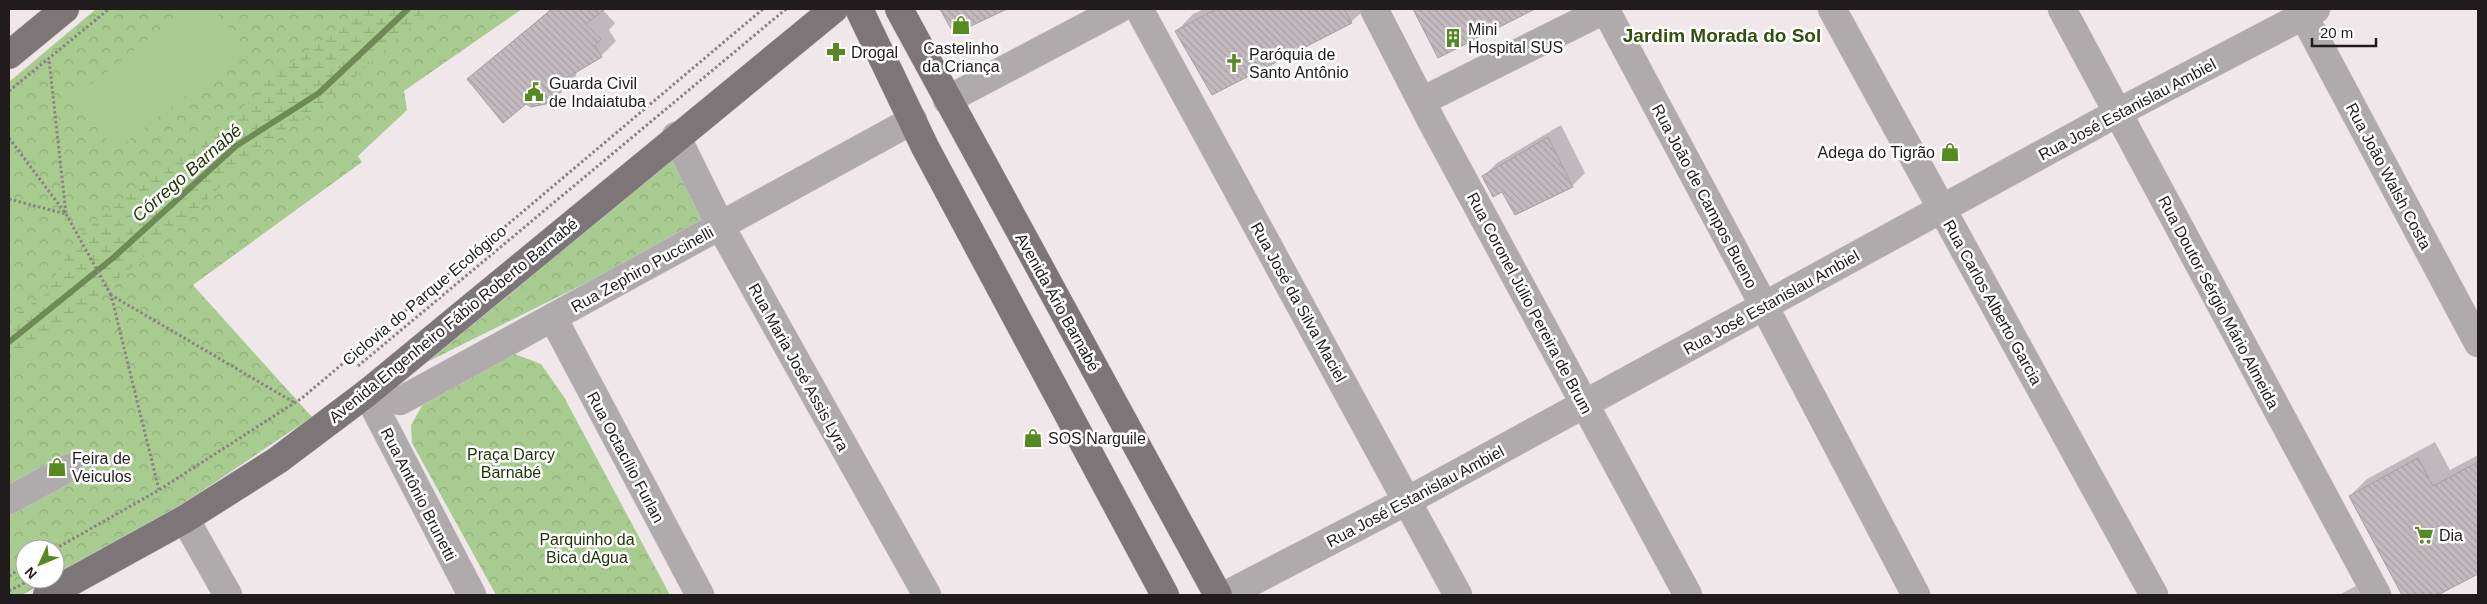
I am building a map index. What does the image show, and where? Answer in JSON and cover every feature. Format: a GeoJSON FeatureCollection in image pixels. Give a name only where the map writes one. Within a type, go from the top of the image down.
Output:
{"type":"FeatureCollection","features":[{"type":"Feature","properties":{"kind":"main road"},"geometry":{"type":"LineString","coordinates":[[9,55],[65,9]]}},
{"type":"Feature","properties":{"kind":"main road","name":"Avenida Engenheiro Fábio Roberto Barnabé"},"geometry":{"type":"LineString","coordinates":[[47,595],[185,519],[278,460],[367,394],[676,136],[834,9]]}},
{"type":"Feature","properties":{"kind":"main road"},"geometry":{"type":"LineString","coordinates":[[859,9],[913,120],[1024,334],[1165,595]]}},
{"type":"Feature","properties":{"kind":"main road","name":"Avenida Ário Barnabé"},"geometry":{"type":"LineString","coordinates":[[899,9],[1218,595]]}},
{"type":"Feature","properties":{"kind":"street"},"geometry":{"type":"LineString","coordinates":[[947,100],[1119,9]]}},
{"type":"Feature","properties":{"kind":"street","name":"Rua José da Silva Maciel"},"geometry":{"type":"LineString","coordinates":[[1139,9],[1458,595]]}},
{"type":"Feature","properties":{"kind":"street","name":"Rua Coronel Júlio Pereira de Brum"},"geometry":{"type":"LineString","coordinates":[[1374,9],[1688,595]]}},
{"type":"Feature","properties":{"kind":"street"},"geometry":{"type":"LineString","coordinates":[[1422,101],[1605,9]]}},
{"type":"Feature","properties":{"kind":"street","name":"Rua João de Campos Bueno"},"geometry":{"type":"LineString","coordinates":[[1605,9],[1916,595]]}},
{"type":"Feature","properties":{"kind":"street","name":"Rua Carlos Alberto Garcia"},"geometry":{"type":"LineString","coordinates":[[1832,9],[2154,595]]}},
{"type":"Feature","properties":{"kind":"street","name":"Rua Doutor Sérgio Mário Almeida"},"geometry":{"type":"LineString","coordinates":[[2062,9],[2377,595]]}},
{"type":"Feature","properties":{"kind":"street","name":"Rua José Estanislau Ambiel"},"geometry":{"type":"LineString","coordinates":[[1226,595],[1407,501],[2306,11]]}},
{"type":"Feature","properties":{"kind":"street","name":"Rua João Walsh Costa"},"geometry":{"type":"LineString","coordinates":[[2306,11],[2478,343]]}},
{"type":"Feature","properties":{"kind":"street","name":"Rua Zephiro Puccinelli"},"geometry":{"type":"LineString","coordinates":[[367,394],[400,401],[721,227],[913,120]]}},
{"type":"Feature","properties":{"kind":"street","name":"Rua Maria José Assis Lyra"},"geometry":{"type":"LineString","coordinates":[[676,136],[721,227],[927,595]]}},
{"type":"Feature","properties":{"kind":"street","name":"Rua Octacílio Furlan"},"geometry":{"type":"LineString","coordinates":[[553,318],[700,595]]}},
{"type":"Feature","properties":{"kind":"street","name":"Rua Antônio Brunetti"},"geometry":{"type":"LineString","coordinates":[[367,394],[472,595]]}},
{"type":"Feature","properties":{"kind":"street"},"geometry":{"type":"LineString","coordinates":[[9,500],[69,468]]}},
{"type":"Feature","properties":{"kind":"street"},"geometry":{"type":"LineString","coordinates":[[185,519],[228,595]]}},
{"type":"Feature","properties":{"kind":"path"},"geometry":{"type":"LineString","coordinates":[[9,91],[109,9]]}},
{"type":"Feature","properties":{"kind":"path"},"geometry":{"type":"LineString","coordinates":[[65,543],[159,490],[295,403],[763,9]]}},
{"type":"Feature","properties":{"kind":"path","name":"Ciclovia do Parque Ecológico"},"geometry":{"type":"LineString","coordinates":[[351,372],[786,9]]}},
{"type":"Feature","properties":{"kind":"path"},"geometry":{"type":"LineString","coordinates":[[49,58],[66,214]]}},
{"type":"Feature","properties":{"kind":"path"},"geometry":{"type":"LineString","coordinates":[[9,138],[66,214],[111,295],[159,490]]}},
{"type":"Feature","properties":{"kind":"path"},"geometry":{"type":"LineString","coordinates":[[9,199],[66,214]]}},
{"type":"Feature","properties":{"kind":"path"},"geometry":{"type":"LineString","coordinates":[[111,295],[295,403]]}},
{"type":"Feature","properties":{"kind":"green space"},"geometry":{"type":"Polygon","coordinates":[[[96,9],[522,9],[404,91],[407,110],[358,156],[362,162],[193,285],[312,417],[159,520],[65,572],[65,539],[15,539],[15,589],[33,589],[22,595],[9,595],[9,82],[96,9]]]}},
{"type":"Feature","properties":{"kind":"green space"},"geometry":{"type":"Polygon","coordinates":[[[187,9],[214,9],[246,49],[115,151],[73,98],[187,9]]]}},
{"type":"Feature","properties":{"kind":"green space"},"geometry":{"type":"Polygon","coordinates":[[[361,9],[431,9],[341,89],[238,168],[191,217],[68,321],[26,355],[9,363],[9,318],[46,294],[59,268],[82,233],[174,158],[233,118],[271,77],[349,21],[361,9]]]}},
{"type":"Feature","properties":{"kind":"green space"},"geometry":{"type":"Polygon","coordinates":[[[674,151],[710,221],[425,363],[507,297],[674,151]]]}},
{"type":"Feature","properties":{"kind":"green space","name":"Praça Darcy Barnabé"},"geometry":{"type":"Polygon","coordinates":[[[512,353],[541,364],[564,397],[670,595],[496,595],[412,443],[411,425],[426,399],[512,353]]]}},
{"type":"Feature","properties":{"kind":"building"},"geometry":{"type":"Polygon","coordinates":[[[552,9],[605,9],[586,24],[601,39],[595,46],[602,57],[565,79],[561,92],[546,104],[531,107],[526,104],[503,123],[467,79],[552,9]]]}},
{"type":"Feature","properties":{"kind":"building","name":"Castelinho da Criança"},"geometry":{"type":"Polygon","coordinates":[[[940,9],[1007,9],[954,34],[940,9]]]}},
{"type":"Feature","properties":{"kind":"building","name":"Paróquia de Santo Antônio"},"geometry":{"type":"Polygon","coordinates":[[[1216,9],[1344,9],[1352,23],[1212,95],[1175,31],[1216,9]]]}},
{"type":"Feature","properties":{"kind":"building","name":"Mini Hospital SUS"},"geometry":{"type":"Polygon","coordinates":[[[1413,9],[1535,9],[1438,58],[1413,9]]]}},
{"type":"Feature","properties":{"kind":"building"},"geometry":{"type":"Polygon","coordinates":[[[1548,137],[1573,187],[1515,215],[1502,192],[1493,197],[1482,176],[1548,137]]]}},
{"type":"Feature","properties":{"kind":"building","name":"Dia"},"geometry":{"type":"Polygon","coordinates":[[[2418,458],[2433,486],[2478,462],[2478,574],[2438,595],[2402,595],[2349,496],[2418,458]]]}},
{"type":"Feature","properties":{"kind":"waterway","name":"Córrego Barnabé"},"geometry":{"type":"LineString","coordinates":[[9,342],[113,258],[236,146],[319,93],[408,9]]}},
{"type":"Feature","properties":{"kind":"place","name":"Castelinho da Criança"},"geometry":{"type":"Point","coordinates":[961,25]}},
{"type":"Feature","properties":{"kind":"place","name":"Mini Hospital SUS"},"geometry":{"type":"Point","coordinates":[1453,38]}},
{"type":"Feature","properties":{"kind":"place","name":"Drogal"},"geometry":{"type":"Point","coordinates":[836,52]}},
{"type":"Feature","properties":{"kind":"place","name":"Paróquia de Santo Antônio"},"geometry":{"type":"Point","coordinates":[1234,63]}},
{"type":"Feature","properties":{"kind":"place","name":"Guarda Civil de Indaiatuba"},"geometry":{"type":"Point","coordinates":[534,92]}},
{"type":"Feature","properties":{"kind":"place","name":"Adega do Tigrão"},"geometry":{"type":"Point","coordinates":[1950,152]}},
{"type":"Feature","properties":{"kind":"place","name":"SOS Narguile"},"geometry":{"type":"Point","coordinates":[1033,438]}},
{"type":"Feature","properties":{"kind":"place","name":"Feira de Veiculos"},"geometry":{"type":"Point","coordinates":[57,467]}},
{"type":"Feature","properties":{"kind":"place","name":"Dia"},"geometry":{"type":"Point","coordinates":[2424,535]}},
{"type":"Feature","properties":{"kind":"district","name":"Jardim Morada do Sol"},"geometry":{"type":"Point","coordinates":[1722,35]}},
{"type":"Feature","properties":{"kind":"park label","name":"Parquinho da Bica dAgua"},"geometry":{"type":"Point","coordinates":[587,548]}}]}
